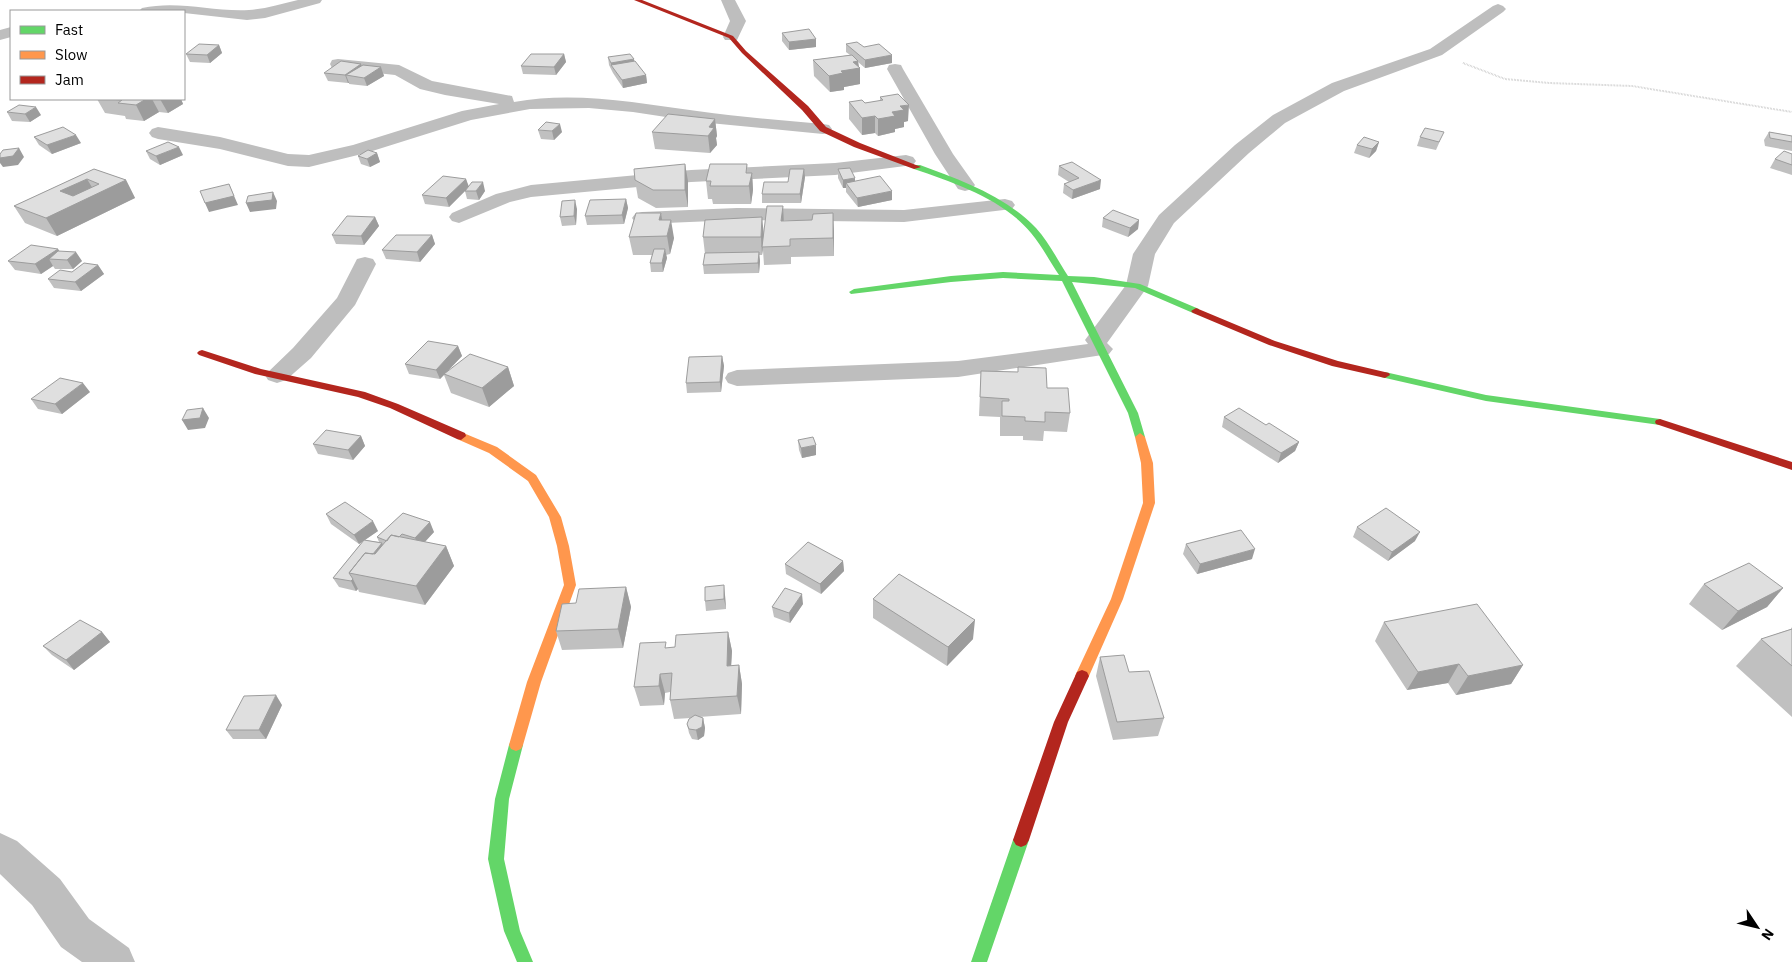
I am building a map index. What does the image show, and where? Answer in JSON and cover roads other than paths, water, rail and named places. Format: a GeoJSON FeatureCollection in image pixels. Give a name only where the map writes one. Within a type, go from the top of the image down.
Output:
{"type":"FeatureCollection","features":[{"type":"Feature","properties":{"kind":"street"},"geometry":{"type":"LineString","coordinates":[[158,10],[179,8],[247,15],[265,13],[315,0]]}},
{"type":"Feature","properties":{"kind":"street"},"geometry":{"type":"LineString","coordinates":[[637,0],[731,37],[744,52],[805,108],[823,129]]}},
{"type":"Feature","properties":{"kind":"street"},"geometry":{"type":"LineString","coordinates":[[731,37],[738,21],[735,4]]}},
{"type":"Feature","properties":{"kind":"street"},"geometry":{"type":"LineString","coordinates":[[737,378],[958,369],[1099,345],[1137,286],[1144,254],[1166,219],[1235,154],[1279,119],[1338,87],[1436,52],[1498,9]]}},
{"type":"Feature","properties":{"kind":"street"},"geometry":{"type":"LineString","coordinates":[[338,64],[399,70],[420,83],[445,90],[530,104]]}},
{"type":"Feature","properties":{"kind":"street"},"geometry":{"type":"LineString","coordinates":[[895,70],[935,139],[965,185]]}},
{"type":"Feature","properties":{"kind":"street"},"geometry":{"type":"LineString","coordinates":[[158,133],[220,143],[288,160],[309,161],[350,151],[468,115],[530,104],[589,103],[707,118],[823,129],[857,145],[906,161],[965,185],[1005,205],[1034,231],[1066,279],[1133,413],[1147,463],[1149,503],[1117,599],[1061,722],[980,962]]}},
{"type":"Feature","properties":{"kind":"street"},"geometry":{"type":"LineString","coordinates":[[459,217],[503,198],[531,191],[691,176],[845,168],[906,161]]}},
{"type":"Feature","properties":{"kind":"street"},"geometry":{"type":"LineString","coordinates":[[642,218],[737,214],[904,216],[1005,205]]}},
{"type":"Feature","properties":{"kind":"street"},"geometry":{"type":"LineString","coordinates":[[277,375],[302,353],[347,300],[365,264]]}},
{"type":"Feature","properties":{"kind":"street"},"geometry":{"type":"LineString","coordinates":[[854,292],[942,280],[1003,275],[1102,281],[1137,286],[1272,344],[1336,364],[1486,398],[1662,422],[1792,466]]}},
{"type":"Feature","properties":{"kind":"street"},"geometry":{"type":"LineString","coordinates":[[202,353],[259,372],[361,394],[394,406],[493,450],[532,478],[555,517],[563,546],[570,585],[534,682],[516,745],[502,799],[496,859],[512,931],[525,962]]}},
{"type":"Feature","properties":{"kind":"street"},"geometry":{"type":"LineString","coordinates":[[0,851],[46,892],[75,933],[114,962]]}}]}
